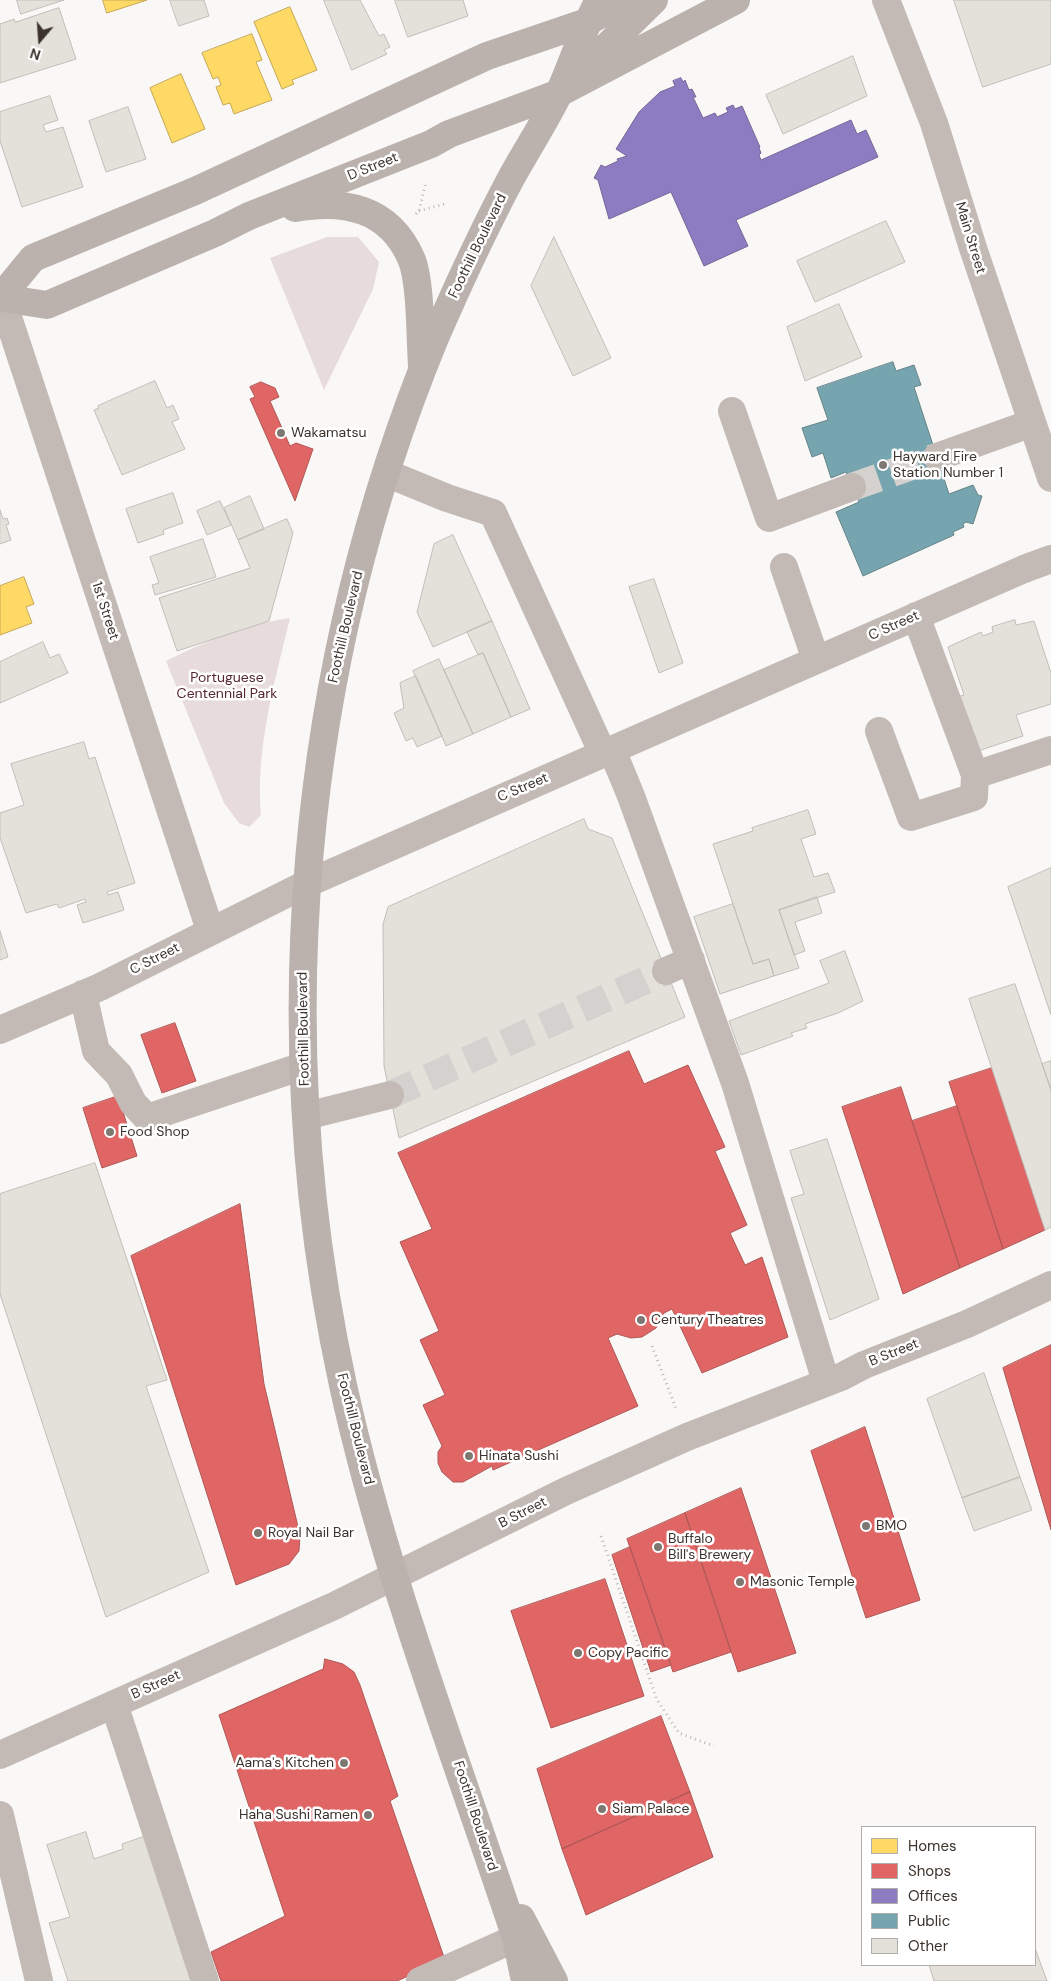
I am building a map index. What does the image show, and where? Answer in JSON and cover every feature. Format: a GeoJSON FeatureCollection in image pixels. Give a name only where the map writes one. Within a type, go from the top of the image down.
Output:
{"type":"FeatureCollection","features":[{"type":"Feature","properties":{"kind":"main road"},"geometry":{"type":"LineString","coordinates":[[1,296],[33,258],[195,191],[487,56],[593,11],[627,0]]}},
{"type":"Feature","properties":{"kind":"main road","name":"Foothill Boulevard"},"geometry":{"type":"LineString","coordinates":[[559,93],[654,0]]}},
{"type":"Feature","properties":{"kind":"main road","name":"D Street"},"geometry":{"type":"LineString","coordinates":[[1,296],[47,306],[215,234],[249,216],[431,144],[449,134],[559,93],[736,0]]}},
{"type":"Feature","properties":{"kind":"main road","name":"Foothill Boulevard"},"geometry":{"type":"LineString","coordinates":[[525,1981],[516,1938],[396,1577],[365,1473],[336,1348],[318,1244],[306,1116],[303,1066],[303,940],[314,800],[338,661],[358,575],[386,473],[422,372],[472,256],[559,93],[593,11]]}},
{"type":"Feature","properties":{"kind":"main road"},"geometry":{"type":"LineString","coordinates":[[249,216],[320,203],[368,212],[386,222],[411,258],[414,267],[422,372]]}},
{"type":"Feature","properties":{"kind":"main road"},"geometry":{"type":"LineString","coordinates":[[489,1857],[554,1981]]}},
{"type":"Feature","properties":{"kind":"street","name":"Main Street"},"geometry":{"type":"LineString","coordinates":[[886,0],[934,123],[973,248],[1051,478]]}},
{"type":"Feature","properties":{"kind":"street","name":"1st Street"},"geometry":{"type":"LineString","coordinates":[[1,296],[210,930]]}},
{"type":"Feature","properties":{"kind":"street"},"geometry":{"type":"LineString","coordinates":[[732,410],[768,518],[852,487]]}},
{"type":"Feature","properties":{"kind":"street"},"geometry":{"type":"LineString","coordinates":[[937,457],[1032,423]]}},
{"type":"Feature","properties":{"kind":"street"},"geometry":{"type":"LineString","coordinates":[[386,473],[448,498],[493,513],[607,752],[630,794],[735,1083],[826,1382]]}},
{"type":"Feature","properties":{"kind":"street","name":"C Street"},"geometry":{"type":"LineString","coordinates":[[0,1030],[83,994],[306,884],[916,616],[1051,559]]}},
{"type":"Feature","properties":{"kind":"street"},"geometry":{"type":"LineString","coordinates":[[784,567],[816,660]]}},
{"type":"Feature","properties":{"kind":"street"},"geometry":{"type":"LineString","coordinates":[[879,731],[911,817],[974,798],[975,775],[916,616]]}},
{"type":"Feature","properties":{"kind":"street"},"geometry":{"type":"LineString","coordinates":[[975,775],[1051,750]]}},
{"type":"Feature","properties":{"kind":"street"},"geometry":{"type":"LineString","coordinates":[[666,971],[691,960]]}},
{"type":"Feature","properties":{"kind":"street"},"geometry":{"type":"LineString","coordinates":[[83,994],[96,1051],[119,1075],[133,1103],[147,1118],[303,1066]]}},
{"type":"Feature","properties":{"kind":"street"},"geometry":{"type":"LineString","coordinates":[[306,1116],[390,1094]]}},
{"type":"Feature","properties":{"kind":"street","name":"B Street"},"geometry":{"type":"LineString","coordinates":[[0,1755],[396,1577],[566,1491],[688,1437],[967,1324],[1051,1285]]}},
{"type":"Feature","properties":{"kind":"street"},"geometry":{"type":"LineString","coordinates":[[114,1704],[205,1981]]}},
{"type":"Feature","properties":{"kind":"street"},"geometry":{"type":"LineString","coordinates":[[0,1815],[40,1981]]}},
{"type":"Feature","properties":{"kind":"street"},"geometry":{"type":"LineString","coordinates":[[420,1981],[516,1938]]}},
{"type":"Feature","properties":{"kind":"path"},"geometry":{"type":"LineString","coordinates":[[419,212],[426,182]]}},
{"type":"Feature","properties":{"kind":"path"},"geometry":{"type":"LineString","coordinates":[[412,218],[419,212],[448,203]]}},
{"type":"Feature","properties":{"kind":"path"},"geometry":{"type":"LineString","coordinates":[[652,1346],[688,1437]]}},
{"type":"Feature","properties":{"kind":"path"},"geometry":{"type":"LineString","coordinates":[[601,1536],[657,1700],[679,1733],[714,1746]]}},
{"type":"Feature","properties":{"kind":"green space"},"geometry":{"type":"Polygon","coordinates":[[[327,237],[358,237],[379,262],[373,289],[324,390],[270,258],[327,237]]]}},
{"type":"Feature","properties":{"kind":"green space","name":"Portuguese Centennial Park"},"geometry":{"type":"Polygon","coordinates":[[[290,618],[273,691],[264,741],[261,766],[261,815],[249,827],[239,823],[224,803],[166,661],[195,647],[242,629],[290,618]]]}},
{"type":"Feature","properties":{"kind":"building: Homes"},"geometry":{"type":"Polygon","coordinates":[[[103,0],[147,0],[107,13],[103,0]]]}},
{"type":"Feature","properties":{"kind":"building: Homes"},"geometry":{"type":"Polygon","coordinates":[[[290,7],[317,70],[292,80],[294,84],[282,89],[254,22],[290,7]]]}},
{"type":"Feature","properties":{"kind":"building: Homes"},"geometry":{"type":"Polygon","coordinates":[[[252,34],[262,60],[256,62],[272,100],[234,114],[230,103],[223,105],[216,87],[221,85],[218,77],[213,79],[202,53],[252,34]]]}},
{"type":"Feature","properties":{"kind":"building: Homes"},"geometry":{"type":"Polygon","coordinates":[[[181,74],[205,129],[172,143],[150,88],[181,74]]]}},
{"type":"Feature","properties":{"kind":"building: Homes"},"geometry":{"type":"Polygon","coordinates":[[[24,577],[34,604],[26,607],[32,623],[0,635],[0,586],[24,577]]]}},
{"type":"Feature","properties":{"kind":"building: Shops"},"geometry":{"type":"Polygon","coordinates":[[[261,382],[275,388],[279,397],[270,401],[290,446],[296,443],[313,449],[295,501],[250,399],[255,397],[250,387],[261,382]]]}},
{"type":"Feature","properties":{"kind":"building: Shops"},"geometry":{"type":"Polygon","coordinates":[[[175,1023],[196,1081],[162,1093],[141,1035],[175,1023]]]}},
{"type":"Feature","properties":{"kind":"building: Shops"},"geometry":{"type":"Polygon","coordinates":[[[629,1051],[644,1084],[688,1065],[725,1147],[715,1151],[747,1225],[730,1233],[745,1265],[762,1257],[788,1337],[702,1373],[672,1309],[664,1313],[656,1328],[642,1337],[631,1338],[617,1334],[608,1338],[638,1406],[493,1470],[492,1466],[463,1482],[453,1482],[442,1472],[438,1463],[438,1452],[442,1446],[423,1405],[445,1395],[420,1340],[439,1331],[400,1242],[432,1229],[398,1153],[629,1051]]]}},
{"type":"Feature","properties":{"kind":"building: Shops"},"geometry":{"type":"Polygon","coordinates":[[[992,1068],[1045,1230],[1003,1249],[949,1082],[992,1068]]]}},
{"type":"Feature","properties":{"kind":"building: Shops"},"geometry":{"type":"Polygon","coordinates":[[[901,1087],[960,1268],[903,1294],[842,1107],[901,1087]]]}},
{"type":"Feature","properties":{"kind":"building: Shops","name":"Food Shop"},"geometry":{"type":"Polygon","coordinates":[[[118,1096],[137,1156],[102,1168],[83,1108],[118,1096]]]}},
{"type":"Feature","properties":{"kind":"building: Shops"},"geometry":{"type":"Polygon","coordinates":[[[957,1106],[1003,1249],[960,1268],[912,1121],[957,1106]]]}},
{"type":"Feature","properties":{"kind":"building: Shops"},"geometry":{"type":"Polygon","coordinates":[[[240,1204],[264,1384],[300,1535],[299,1551],[289,1564],[236,1585],[131,1256],[240,1204]]]}},
{"type":"Feature","properties":{"kind":"building: Shops"},"geometry":{"type":"Polygon","coordinates":[[[1051,1345],[1051,1530],[1003,1368],[1051,1345]]]}},
{"type":"Feature","properties":{"kind":"building: Shops","name":"BMO"},"geometry":{"type":"Polygon","coordinates":[[[865,1427],[920,1600],[866,1618],[811,1451],[865,1427]]]}},
{"type":"Feature","properties":{"kind":"building: Shops","name":"Masonic Temple"},"geometry":{"type":"Polygon","coordinates":[[[741,1488],[796,1653],[738,1672],[685,1513],[741,1488]]]}},
{"type":"Feature","properties":{"kind":"building: Shops"},"geometry":{"type":"Polygon","coordinates":[[[685,1513],[731,1652],[673,1672],[627,1539],[685,1513]]]}},
{"type":"Feature","properties":{"kind":"building: Shops"},"geometry":{"type":"Polygon","coordinates":[[[630,1547],[671,1665],[651,1672],[612,1555],[630,1547]]]}},
{"type":"Feature","properties":{"kind":"building: Shops","name":"Copy Pacific"},"geometry":{"type":"Polygon","coordinates":[[[605,1579],[644,1696],[551,1728],[511,1611],[605,1579]]]}},
{"type":"Feature","properties":{"kind":"building: Shops"},"geometry":{"type":"Polygon","coordinates":[[[325,1659],[343,1664],[354,1672],[360,1685],[398,1796],[390,1801],[445,1960],[397,1981],[221,1981],[211,1952],[285,1916],[219,1715],[323,1669],[325,1659]]]}},
{"type":"Feature","properties":{"kind":"building: Shops"},"geometry":{"type":"Polygon","coordinates":[[[661,1716],[690,1792],[562,1849],[537,1769],[661,1716]]]}},
{"type":"Feature","properties":{"kind":"building: Shops"},"geometry":{"type":"Polygon","coordinates":[[[690,1792],[713,1857],[586,1915],[562,1849],[690,1792]]]}},
{"type":"Feature","properties":{"kind":"building: Offices"},"geometry":{"type":"Polygon","coordinates":[[[681,78],[683,82],[685,80],[689,90],[692,89],[696,97],[693,97],[703,118],[715,113],[717,117],[728,112],[726,108],[733,105],[735,109],[742,106],[760,147],[761,153],[759,155],[761,160],[851,120],[857,134],[866,130],[878,157],[736,220],[748,246],[704,266],[671,192],[609,219],[598,180],[594,178],[601,165],[605,167],[618,161],[617,159],[627,156],[616,149],[639,112],[660,92],[675,86],[673,81],[681,78]]]}},
{"type":"Feature","properties":{"kind":"building: Public","name":"Hayward Fire Station Number 1"},"geometry":{"type":"Polygon","coordinates":[[[893,362],[896,371],[914,365],[921,385],[914,387],[949,494],[973,485],[978,495],[982,496],[973,524],[966,522],[963,524],[964,527],[953,532],[954,535],[863,576],[836,512],[859,502],[846,472],[831,478],[823,453],[812,457],[802,428],[828,420],[817,388],[893,362]]]}},
{"type":"Feature","properties":{"kind":"building: Other"},"geometry":{"type":"Polygon","coordinates":[[[17,0],[64,0],[21,14],[17,0]]]}},
{"type":"Feature","properties":{"kind":"building: Other"},"geometry":{"type":"Polygon","coordinates":[[[170,0],[204,0],[209,16],[179,26],[170,0]]]}},
{"type":"Feature","properties":{"kind":"building: Other"},"geometry":{"type":"Polygon","coordinates":[[[324,0],[360,0],[379,36],[384,34],[390,47],[384,50],[387,54],[352,70],[324,0]]]}},
{"type":"Feature","properties":{"kind":"building: Other"},"geometry":{"type":"Polygon","coordinates":[[[395,0],[463,0],[468,16],[408,37],[395,0]]]}},
{"type":"Feature","properties":{"kind":"building: Other"},"geometry":{"type":"Polygon","coordinates":[[[954,0],[1051,0],[1051,64],[983,87],[954,0]]]}},
{"type":"Feature","properties":{"kind":"building: Other"},"geometry":{"type":"Polygon","coordinates":[[[59,8],[76,59],[0,83],[0,24],[14,19],[15,22],[59,8]]]}},
{"type":"Feature","properties":{"kind":"building: Other"},"geometry":{"type":"Polygon","coordinates":[[[853,56],[867,96],[783,134],[766,95],[853,56]]]}},
{"type":"Feature","properties":{"kind":"building: Other"},"geometry":{"type":"Polygon","coordinates":[[[50,96],[58,120],[43,125],[46,132],[63,127],[83,187],[22,207],[0,141],[0,112],[50,96]]]}},
{"type":"Feature","properties":{"kind":"building: Other"},"geometry":{"type":"Polygon","coordinates":[[[128,107],[146,159],[106,172],[89,121],[128,107]]]}},
{"type":"Feature","properties":{"kind":"building: Other"},"geometry":{"type":"Polygon","coordinates":[[[886,221],[905,262],[815,302],[797,261],[886,221]]]}},
{"type":"Feature","properties":{"kind":"building: Other"},"geometry":{"type":"Polygon","coordinates":[[[554,237],[611,358],[573,376],[531,286],[554,237]]]}},
{"type":"Feature","properties":{"kind":"building: Other"},"geometry":{"type":"Polygon","coordinates":[[[839,304],[862,357],[805,381],[787,327],[839,304]]]}},
{"type":"Feature","properties":{"kind":"building: Other"},"geometry":{"type":"Polygon","coordinates":[[[155,381],[167,408],[173,405],[179,419],[172,422],[185,449],[122,475],[94,410],[99,408],[98,406],[155,381]]]}},
{"type":"Feature","properties":{"kind":"building: Other"},"geometry":{"type":"Polygon","coordinates":[[[173,493],[183,523],[163,530],[164,534],[138,543],[126,509],[173,493]]]}},
{"type":"Feature","properties":{"kind":"building: Other"},"geometry":{"type":"Polygon","coordinates":[[[250,496],[264,529],[238,540],[224,508],[250,496]]]}},
{"type":"Feature","properties":{"kind":"building: Other"},"geometry":{"type":"Polygon","coordinates":[[[220,501],[231,525],[207,535],[197,511],[220,501]]]}},
{"type":"Feature","properties":{"kind":"building: Other"},"geometry":{"type":"Polygon","coordinates":[[[0,510],[3,519],[7,518],[9,524],[6,525],[11,540],[0,544],[0,510]]]}},
{"type":"Feature","properties":{"kind":"building: Other"},"geometry":{"type":"Polygon","coordinates":[[[287,519],[293,533],[269,621],[177,651],[159,598],[250,568],[238,540],[287,519]]]}},
{"type":"Feature","properties":{"kind":"building: Other"},"geometry":{"type":"Polygon","coordinates":[[[453,535],[492,621],[433,647],[417,612],[434,544],[453,535]]]}},
{"type":"Feature","properties":{"kind":"building: Other"},"geometry":{"type":"Polygon","coordinates":[[[203,539],[216,577],[155,595],[152,585],[159,583],[150,557],[203,539]]]}},
{"type":"Feature","properties":{"kind":"building: Other"},"geometry":{"type":"Polygon","coordinates":[[[654,579],[683,663],[659,673],[629,587],[654,579]]]}},
{"type":"Feature","properties":{"kind":"building: Other"},"geometry":{"type":"Polygon","coordinates":[[[1015,620],[1016,625],[1034,621],[1051,673],[1051,704],[1016,715],[1023,736],[978,751],[953,698],[964,695],[948,647],[981,632],[983,636],[993,632],[992,627],[1015,620]]]}},
{"type":"Feature","properties":{"kind":"building: Other"},"geometry":{"type":"Polygon","coordinates":[[[492,621],[530,709],[511,717],[483,653],[478,655],[467,632],[492,621]]]}},
{"type":"Feature","properties":{"kind":"building: Other"},"geometry":{"type":"Polygon","coordinates":[[[43,642],[50,658],[59,654],[68,673],[0,703],[0,662],[43,642]]]}},
{"type":"Feature","properties":{"kind":"building: Other"},"geometry":{"type":"Polygon","coordinates":[[[483,653],[511,717],[473,734],[444,670],[483,653]]]}},
{"type":"Feature","properties":{"kind":"building: Other"},"geometry":{"type":"Polygon","coordinates":[[[439,659],[473,734],[446,746],[413,671],[439,659]]]}},
{"type":"Feature","properties":{"kind":"building: Other"},"geometry":{"type":"Polygon","coordinates":[[[416,676],[442,736],[417,747],[413,738],[406,741],[394,713],[404,708],[400,683],[416,676]]]}},
{"type":"Feature","properties":{"kind":"building: Other"},"geometry":{"type":"Polygon","coordinates":[[[84,742],[89,759],[95,757],[135,883],[107,892],[108,895],[118,892],[124,910],[83,923],[77,905],[86,902],[85,899],[59,908],[57,904],[26,913],[0,838],[0,813],[24,805],[11,764],[84,742]]]}},
{"type":"Feature","properties":{"kind":"building: Other"},"geometry":{"type":"Polygon","coordinates":[[[808,810],[816,834],[801,839],[814,877],[828,873],[835,892],[779,910],[799,968],[774,976],[769,959],[753,964],[713,844],[753,831],[752,828],[808,810]]]}},
{"type":"Feature","properties":{"kind":"building: Other"},"geometry":{"type":"Polygon","coordinates":[[[584,819],[588,829],[612,838],[685,1017],[399,1138],[384,1066],[383,924],[388,907],[584,819]]]}},
{"type":"Feature","properties":{"kind":"building: Other"},"geometry":{"type":"Polygon","coordinates":[[[1051,868],[1051,1015],[1008,887],[1051,868]]]}},
{"type":"Feature","properties":{"kind":"building: Other"},"geometry":{"type":"Polygon","coordinates":[[[817,897],[822,913],[795,922],[805,951],[794,955],[779,910],[817,897]]]}},
{"type":"Feature","properties":{"kind":"building: Other"},"geometry":{"type":"Polygon","coordinates":[[[733,904],[753,964],[769,959],[774,976],[720,994],[694,917],[733,904]]]}},
{"type":"Feature","properties":{"kind":"building: Other"},"geometry":{"type":"Polygon","coordinates":[[[0,931],[8,957],[0,960],[0,931]]]}},
{"type":"Feature","properties":{"kind":"building: Other"},"geometry":{"type":"Polygon","coordinates":[[[845,951],[863,1001],[838,1013],[805,1024],[807,1028],[791,1033],[793,1036],[741,1055],[729,1021],[829,983],[820,961],[845,951]]]}},
{"type":"Feature","properties":{"kind":"building: Other"},"geometry":{"type":"Polygon","coordinates":[[[1015,984],[1051,1090],[1051,1227],[1045,1230],[969,999],[1015,984]]]}},
{"type":"Feature","properties":{"kind":"building: Other"},"geometry":{"type":"Polygon","coordinates":[[[1051,1061],[1051,1090],[1042,1064],[1051,1061]]]}},
{"type":"Feature","properties":{"kind":"building: Other"},"geometry":{"type":"Polygon","coordinates":[[[827,1139],[879,1299],[830,1320],[791,1198],[804,1194],[790,1151],[827,1139]]]}},
{"type":"Feature","properties":{"kind":"building: Other"},"geometry":{"type":"Polygon","coordinates":[[[95,1163],[167,1380],[146,1386],[209,1572],[106,1617],[0,1294],[0,1194],[95,1163]]]}},
{"type":"Feature","properties":{"kind":"building: Other"},"geometry":{"type":"Polygon","coordinates":[[[984,1373],[1020,1477],[962,1498],[927,1399],[984,1373]]]}},
{"type":"Feature","properties":{"kind":"building: Other"},"geometry":{"type":"Polygon","coordinates":[[[1020,1477],[1032,1510],[974,1531],[962,1498],[1020,1477]]]}},
{"type":"Feature","properties":{"kind":"building: Other"},"geometry":{"type":"Polygon","coordinates":[[[86,1832],[94,1859],[123,1849],[122,1844],[145,1836],[192,1981],[68,1981],[49,1923],[70,1917],[47,1845],[86,1832]]]}},
{"type":"Feature","properties":{"kind":"building: Other"},"geometry":{"type":"Polygon","coordinates":[[[1036,1951],[1047,1981],[934,1981],[929,1966],[1036,1966],[1036,1951]]]}},
{"type":"Feature","properties":{"kind":"tunnel"},"geometry":{"type":"LineString","coordinates":[[852,487],[937,457]]}},
{"type":"Feature","properties":{"kind":"tunnel"},"geometry":{"type":"LineString","coordinates":[[390,1095],[666,971]]}},
{"type":"Feature","properties":{"kind":"place","name":"Wakamatsu"},"geometry":{"type":"Point","coordinates":[281,433]}},
{"type":"Feature","properties":{"kind":"place","name":"Hayward Fire Station Number 1"},"geometry":{"type":"Point","coordinates":[883,465]}},
{"type":"Feature","properties":{"kind":"place","name":"Food Shop"},"geometry":{"type":"Point","coordinates":[110,1132]}},
{"type":"Feature","properties":{"kind":"place","name":"Century Theatres"},"geometry":{"type":"Point","coordinates":[641,1320]}},
{"type":"Feature","properties":{"kind":"place","name":"Hinata Sushi"},"geometry":{"type":"Point","coordinates":[469,1456]}},
{"type":"Feature","properties":{"kind":"place","name":"BMO"},"geometry":{"type":"Point","coordinates":[866,1526]}},
{"type":"Feature","properties":{"kind":"place","name":"Royal Nail Bar"},"geometry":{"type":"Point","coordinates":[258,1533]}},
{"type":"Feature","properties":{"kind":"place","name":"Buffalo Bill's Brewery"},"geometry":{"type":"Point","coordinates":[658,1547]}},
{"type":"Feature","properties":{"kind":"place","name":"Masonic Temple"},"geometry":{"type":"Point","coordinates":[740,1582]}},
{"type":"Feature","properties":{"kind":"place","name":"Copy Pacific"},"geometry":{"type":"Point","coordinates":[578,1653]}},
{"type":"Feature","properties":{"kind":"place","name":"Aama's Kitchen"},"geometry":{"type":"Point","coordinates":[344,1763]}},
{"type":"Feature","properties":{"kind":"place","name":"Siam Palace"},"geometry":{"type":"Point","coordinates":[602,1809]}},
{"type":"Feature","properties":{"kind":"place","name":"Haha Sushi Ramen"},"geometry":{"type":"Point","coordinates":[368,1815]}}]}
